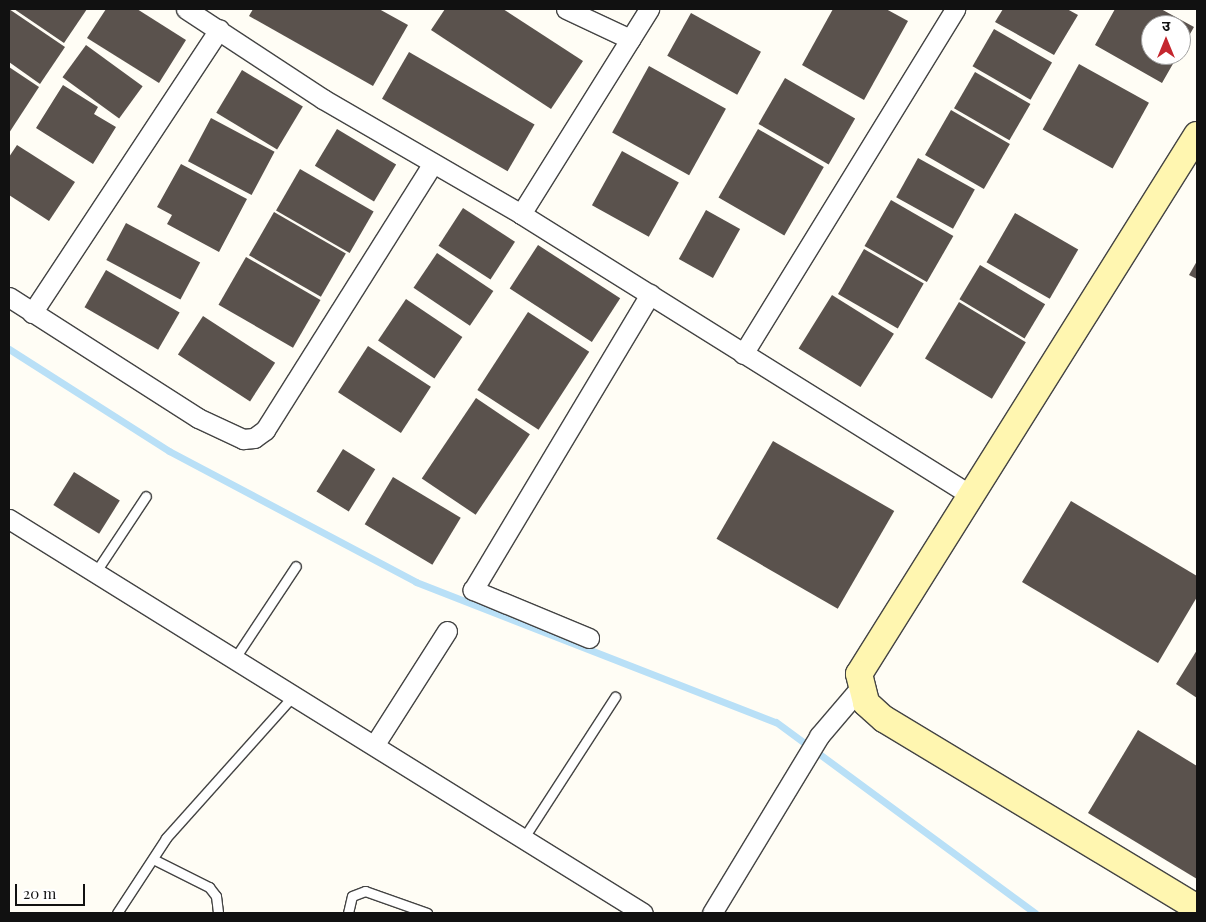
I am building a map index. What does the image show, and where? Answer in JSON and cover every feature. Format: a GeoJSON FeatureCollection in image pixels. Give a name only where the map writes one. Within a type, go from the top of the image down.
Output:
{"type":"FeatureCollection","features":[{"type":"Feature","properties":{"kind":"street"},"geometry":{"type":"LineString","coordinates":[[186,9],[323,99],[521,214],[969,494]]}},
{"type":"Feature","properties":{"kind":"street"},"geometry":{"type":"LineString","coordinates":[[566,9],[630,39]]}},
{"type":"Feature","properties":{"kind":"street"},"geometry":{"type":"LineString","coordinates":[[521,214],[649,9]]}},
{"type":"Feature","properties":{"kind":"street"},"geometry":{"type":"LineString","coordinates":[[743,354],[955,9]]}},
{"type":"Feature","properties":{"kind":"street"},"geometry":{"type":"LineString","coordinates":[[32,313],[218,29]]}},
{"type":"Feature","properties":{"kind":"street"},"geometry":{"type":"LineString","coordinates":[[712,913],[819,736],[859,689],[864,660],[1197,135]]}},
{"type":"Feature","properties":{"kind":"street"},"geometry":{"type":"LineString","coordinates":[[9,298],[198,418],[243,439],[254,438],[265,430],[433,163]]}},
{"type":"Feature","properties":{"kind":"street"},"geometry":{"type":"LineString","coordinates":[[589,638],[473,590],[650,294]]}},
{"type":"Feature","properties":{"kind":"street"},"geometry":{"type":"LineString","coordinates":[[9,519],[235,658],[292,697],[375,744],[525,836],[643,913]]}},
{"type":"Feature","properties":{"kind":"street"},"geometry":{"type":"LineString","coordinates":[[375,744],[447,631]]}},
{"type":"Feature","properties":{"kind":"street"},"geometry":{"type":"LineString","coordinates":[[859,689],[884,719],[1197,908]]}},
{"type":"Feature","properties":{"kind":"lane"},"geometry":{"type":"LineString","coordinates":[[95,573],[146,496]]}},
{"type":"Feature","properties":{"kind":"lane"},"geometry":{"type":"LineString","coordinates":[[235,658],[296,566]]}},
{"type":"Feature","properties":{"kind":"lane"},"geometry":{"type":"LineString","coordinates":[[117,913],[166,838],[292,697]]}},
{"type":"Feature","properties":{"kind":"lane"},"geometry":{"type":"LineString","coordinates":[[525,836],[615,697]]}},
{"type":"Feature","properties":{"kind":"lane"},"geometry":{"type":"LineString","coordinates":[[153,859],[209,887],[216,896],[218,913]]}},
{"type":"Feature","properties":{"kind":"lane"},"geometry":{"type":"LineString","coordinates":[[348,913],[352,896],[366,891],[428,913]]}},
{"type":"Feature","properties":{"kind":"building"},"geometry":{"type":"Polygon","coordinates":[[[9,9],[65,47],[40,84],[9,62],[9,9]]]}},
{"type":"Feature","properties":{"kind":"building"},"geometry":{"type":"Polygon","coordinates":[[[14,9],[87,9],[64,43],[14,9]]]}},
{"type":"Feature","properties":{"kind":"building"},"geometry":{"type":"Polygon","coordinates":[[[106,9],[137,9],[186,40],[159,83],[87,38],[106,9]]]}},
{"type":"Feature","properties":{"kind":"building"},"geometry":{"type":"Polygon","coordinates":[[[253,9],[379,9],[408,25],[373,86],[249,16],[253,9]]]}},
{"type":"Feature","properties":{"kind":"building"},"geometry":{"type":"Polygon","coordinates":[[[445,9],[503,9],[583,61],[551,109],[431,30],[445,9]]]}},
{"type":"Feature","properties":{"kind":"building"},"geometry":{"type":"Polygon","coordinates":[[[833,9],[886,9],[908,21],[864,100],[802,65],[833,9]]]}},
{"type":"Feature","properties":{"kind":"building"},"geometry":{"type":"Polygon","coordinates":[[[1003,9],[1067,9],[1078,15],[1054,55],[995,22],[1003,9]]]}},
{"type":"Feature","properties":{"kind":"building"},"geometry":{"type":"Polygon","coordinates":[[[1115,9],[1161,9],[1172,15],[1141,15],[1141,65],[1172,65],[1162,83],[1095,45],[1115,9]]]}},
{"type":"Feature","properties":{"kind":"building"},"geometry":{"type":"Polygon","coordinates":[[[691,13],[761,52],[737,95],[667,56],[691,13]]]}},
{"type":"Feature","properties":{"kind":"building"},"geometry":{"type":"Polygon","coordinates":[[[994,29],[1052,62],[1031,100],[972,66],[994,29]]]}},
{"type":"Feature","properties":{"kind":"building"},"geometry":{"type":"Polygon","coordinates":[[[86,45],[143,86],[119,119],[62,77],[86,45]]]}},
{"type":"Feature","properties":{"kind":"building"},"geometry":{"type":"Polygon","coordinates":[[[409,52],[535,124],[508,171],[382,99],[409,52]]]}},
{"type":"Feature","properties":{"kind":"building"},"geometry":{"type":"Polygon","coordinates":[[[1079,64],[1149,103],[1113,168],[1043,130],[1079,64]]]}},
{"type":"Feature","properties":{"kind":"building"},"geometry":{"type":"Polygon","coordinates":[[[649,66],[726,109],[689,175],[612,132],[649,66]]]}},
{"type":"Feature","properties":{"kind":"building"},"geometry":{"type":"Polygon","coordinates":[[[9,67],[39,87],[9,133],[9,67]]]}},
{"type":"Feature","properties":{"kind":"building"},"geometry":{"type":"Polygon","coordinates":[[[242,70],[303,107],[277,149],[216,113],[242,70]]]}},
{"type":"Feature","properties":{"kind":"building"},"geometry":{"type":"Polygon","coordinates":[[[975,72],[1030,104],[1009,140],[954,108],[975,72]]]}},
{"type":"Feature","properties":{"kind":"building"},"geometry":{"type":"Polygon","coordinates":[[[785,78],[855,118],[829,164],[758,124],[785,78]]]}},
{"type":"Feature","properties":{"kind":"building"},"geometry":{"type":"Polygon","coordinates":[[[63,85],[98,107],[94,114],[116,127],[93,164],[36,128],[63,85]]]}},
{"type":"Feature","properties":{"kind":"building"},"geometry":{"type":"Polygon","coordinates":[[[951,110],[1010,144],[984,189],[925,155],[951,110]]]}},
{"type":"Feature","properties":{"kind":"building"},"geometry":{"type":"Polygon","coordinates":[[[211,118],[275,152],[252,195],[188,161],[211,118]]]}},
{"type":"Feature","properties":{"kind":"building"},"geometry":{"type":"Polygon","coordinates":[[[337,129],[396,165],[374,201],[315,166],[337,129]]]}},
{"type":"Feature","properties":{"kind":"building"},"geometry":{"type":"Polygon","coordinates":[[[758,129],[824,167],[784,235],[718,197],[758,129]]]}},
{"type":"Feature","properties":{"kind":"building"},"geometry":{"type":"Polygon","coordinates":[[[17,145],[75,182],[49,221],[9,195],[9,157],[17,145]]]}},
{"type":"Feature","properties":{"kind":"building"},"geometry":{"type":"Polygon","coordinates":[[[622,151],[679,183],[649,237],[592,205],[622,151]]]}},
{"type":"Feature","properties":{"kind":"building"},"geometry":{"type":"Polygon","coordinates":[[[918,158],[975,190],[953,229],[896,197],[918,158]]]}},
{"type":"Feature","properties":{"kind":"building"},"geometry":{"type":"Polygon","coordinates":[[[181,164],[247,199],[219,252],[167,224],[172,215],[157,207],[181,164]]]}},
{"type":"Feature","properties":{"kind":"building"},"geometry":{"type":"Polygon","coordinates":[[[300,169],[374,212],[350,253],[276,211],[300,169]]]}},
{"type":"Feature","properties":{"kind":"building"},"geometry":{"type":"Polygon","coordinates":[[[891,200],[953,236],[927,282],[864,246],[891,200]]]}},
{"type":"Feature","properties":{"kind":"building"},"geometry":{"type":"Polygon","coordinates":[[[463,208],[515,242],[490,280],[438,246],[463,208]]]}},
{"type":"Feature","properties":{"kind":"building"},"geometry":{"type":"Polygon","coordinates":[[[706,210],[740,229],[713,278],[679,259],[706,210]]]}},
{"type":"Feature","properties":{"kind":"building"},"geometry":{"type":"Polygon","coordinates":[[[274,212],[346,253],[321,297],[249,255],[274,212]]]}},
{"type":"Feature","properties":{"kind":"building"},"geometry":{"type":"Polygon","coordinates":[[[1015,213],[1078,250],[1050,299],[986,262],[1015,213]]]}},
{"type":"Feature","properties":{"kind":"building"},"geometry":{"type":"Polygon","coordinates":[[[126,223],[200,262],[180,300],[106,260],[126,223]]]}},
{"type":"Feature","properties":{"kind":"building"},"geometry":{"type":"Polygon","coordinates":[[[538,245],[620,298],[592,342],[510,289],[538,245]]]}},
{"type":"Feature","properties":{"kind":"building"},"geometry":{"type":"Polygon","coordinates":[[[864,249],[924,284],[898,329],[838,294],[864,249]]]}},
{"type":"Feature","properties":{"kind":"building"},"geometry":{"type":"Polygon","coordinates":[[[437,253],[493,291],[470,326],[414,288],[437,253]]]}},
{"type":"Feature","properties":{"kind":"building"},"geometry":{"type":"Polygon","coordinates":[[[246,257],[320,300],[293,348],[218,305],[246,257]]]}},
{"type":"Feature","properties":{"kind":"building"},"geometry":{"type":"Polygon","coordinates":[[[1197,261],[1197,279],[1189,275],[1197,261]]]}},
{"type":"Feature","properties":{"kind":"building"},"geometry":{"type":"Polygon","coordinates":[[[980,265],[1045,304],[1025,338],[959,299],[980,265]]]}},
{"type":"Feature","properties":{"kind":"building"},"geometry":{"type":"Polygon","coordinates":[[[106,270],[180,312],[158,350],[84,307],[106,270]]]}},
{"type":"Feature","properties":{"kind":"building"},"geometry":{"type":"Polygon","coordinates":[[[832,295],[894,334],[861,387],[799,348],[832,295]]]}},
{"type":"Feature","properties":{"kind":"building"},"geometry":{"type":"Polygon","coordinates":[[[406,299],[462,337],[434,378],[378,340],[406,299]]]}},
{"type":"Feature","properties":{"kind":"building"},"geometry":{"type":"Polygon","coordinates":[[[959,302],[1026,342],[992,399],[925,359],[959,302]]]}},
{"type":"Feature","properties":{"kind":"building"},"geometry":{"type":"Polygon","coordinates":[[[528,312],[589,352],[539,430],[477,390],[528,312]]]}},
{"type":"Feature","properties":{"kind":"building"},"geometry":{"type":"Polygon","coordinates":[[[203,316],[275,363],[250,401],[178,355],[203,316]]]}},
{"type":"Feature","properties":{"kind":"building"},"geometry":{"type":"Polygon","coordinates":[[[368,346],[431,387],[401,433],[338,392],[368,346]]]}},
{"type":"Feature","properties":{"kind":"building"},"geometry":{"type":"Polygon","coordinates":[[[476,398],[530,434],[476,515],[422,478],[476,398]]]}},
{"type":"Feature","properties":{"kind":"building"},"geometry":{"type":"Polygon","coordinates":[[[773,441],[894,511],[838,609],[716,539],[773,441]]]}},
{"type":"Feature","properties":{"kind":"building"},"geometry":{"type":"Polygon","coordinates":[[[343,449],[375,469],[349,512],[317,491],[343,449]]]}},
{"type":"Feature","properties":{"kind":"building"},"geometry":{"type":"Polygon","coordinates":[[[74,472],[120,501],[99,534],[53,505],[74,472]]]}},
{"type":"Feature","properties":{"kind":"building"},"geometry":{"type":"Polygon","coordinates":[[[393,477],[461,518],[432,565],[365,524],[393,477]]]}},
{"type":"Feature","properties":{"kind":"building"},"geometry":{"type":"Polygon","coordinates":[[[1071,501],[1197,576],[1197,597],[1158,663],[1022,582],[1071,501]]]}},
{"type":"Feature","properties":{"kind":"building"},"geometry":{"type":"Polygon","coordinates":[[[1197,650],[1197,698],[1176,684],[1197,650]]]}},
{"type":"Feature","properties":{"kind":"building"},"geometry":{"type":"Polygon","coordinates":[[[1138,730],[1197,766],[1197,879],[1088,813],[1138,730]]]}},
{"type":"Feature","properties":{"kind":"waterway"},"geometry":{"type":"LineString","coordinates":[[9,349],[169,451],[416,582],[776,722],[1035,913]]}}]}
